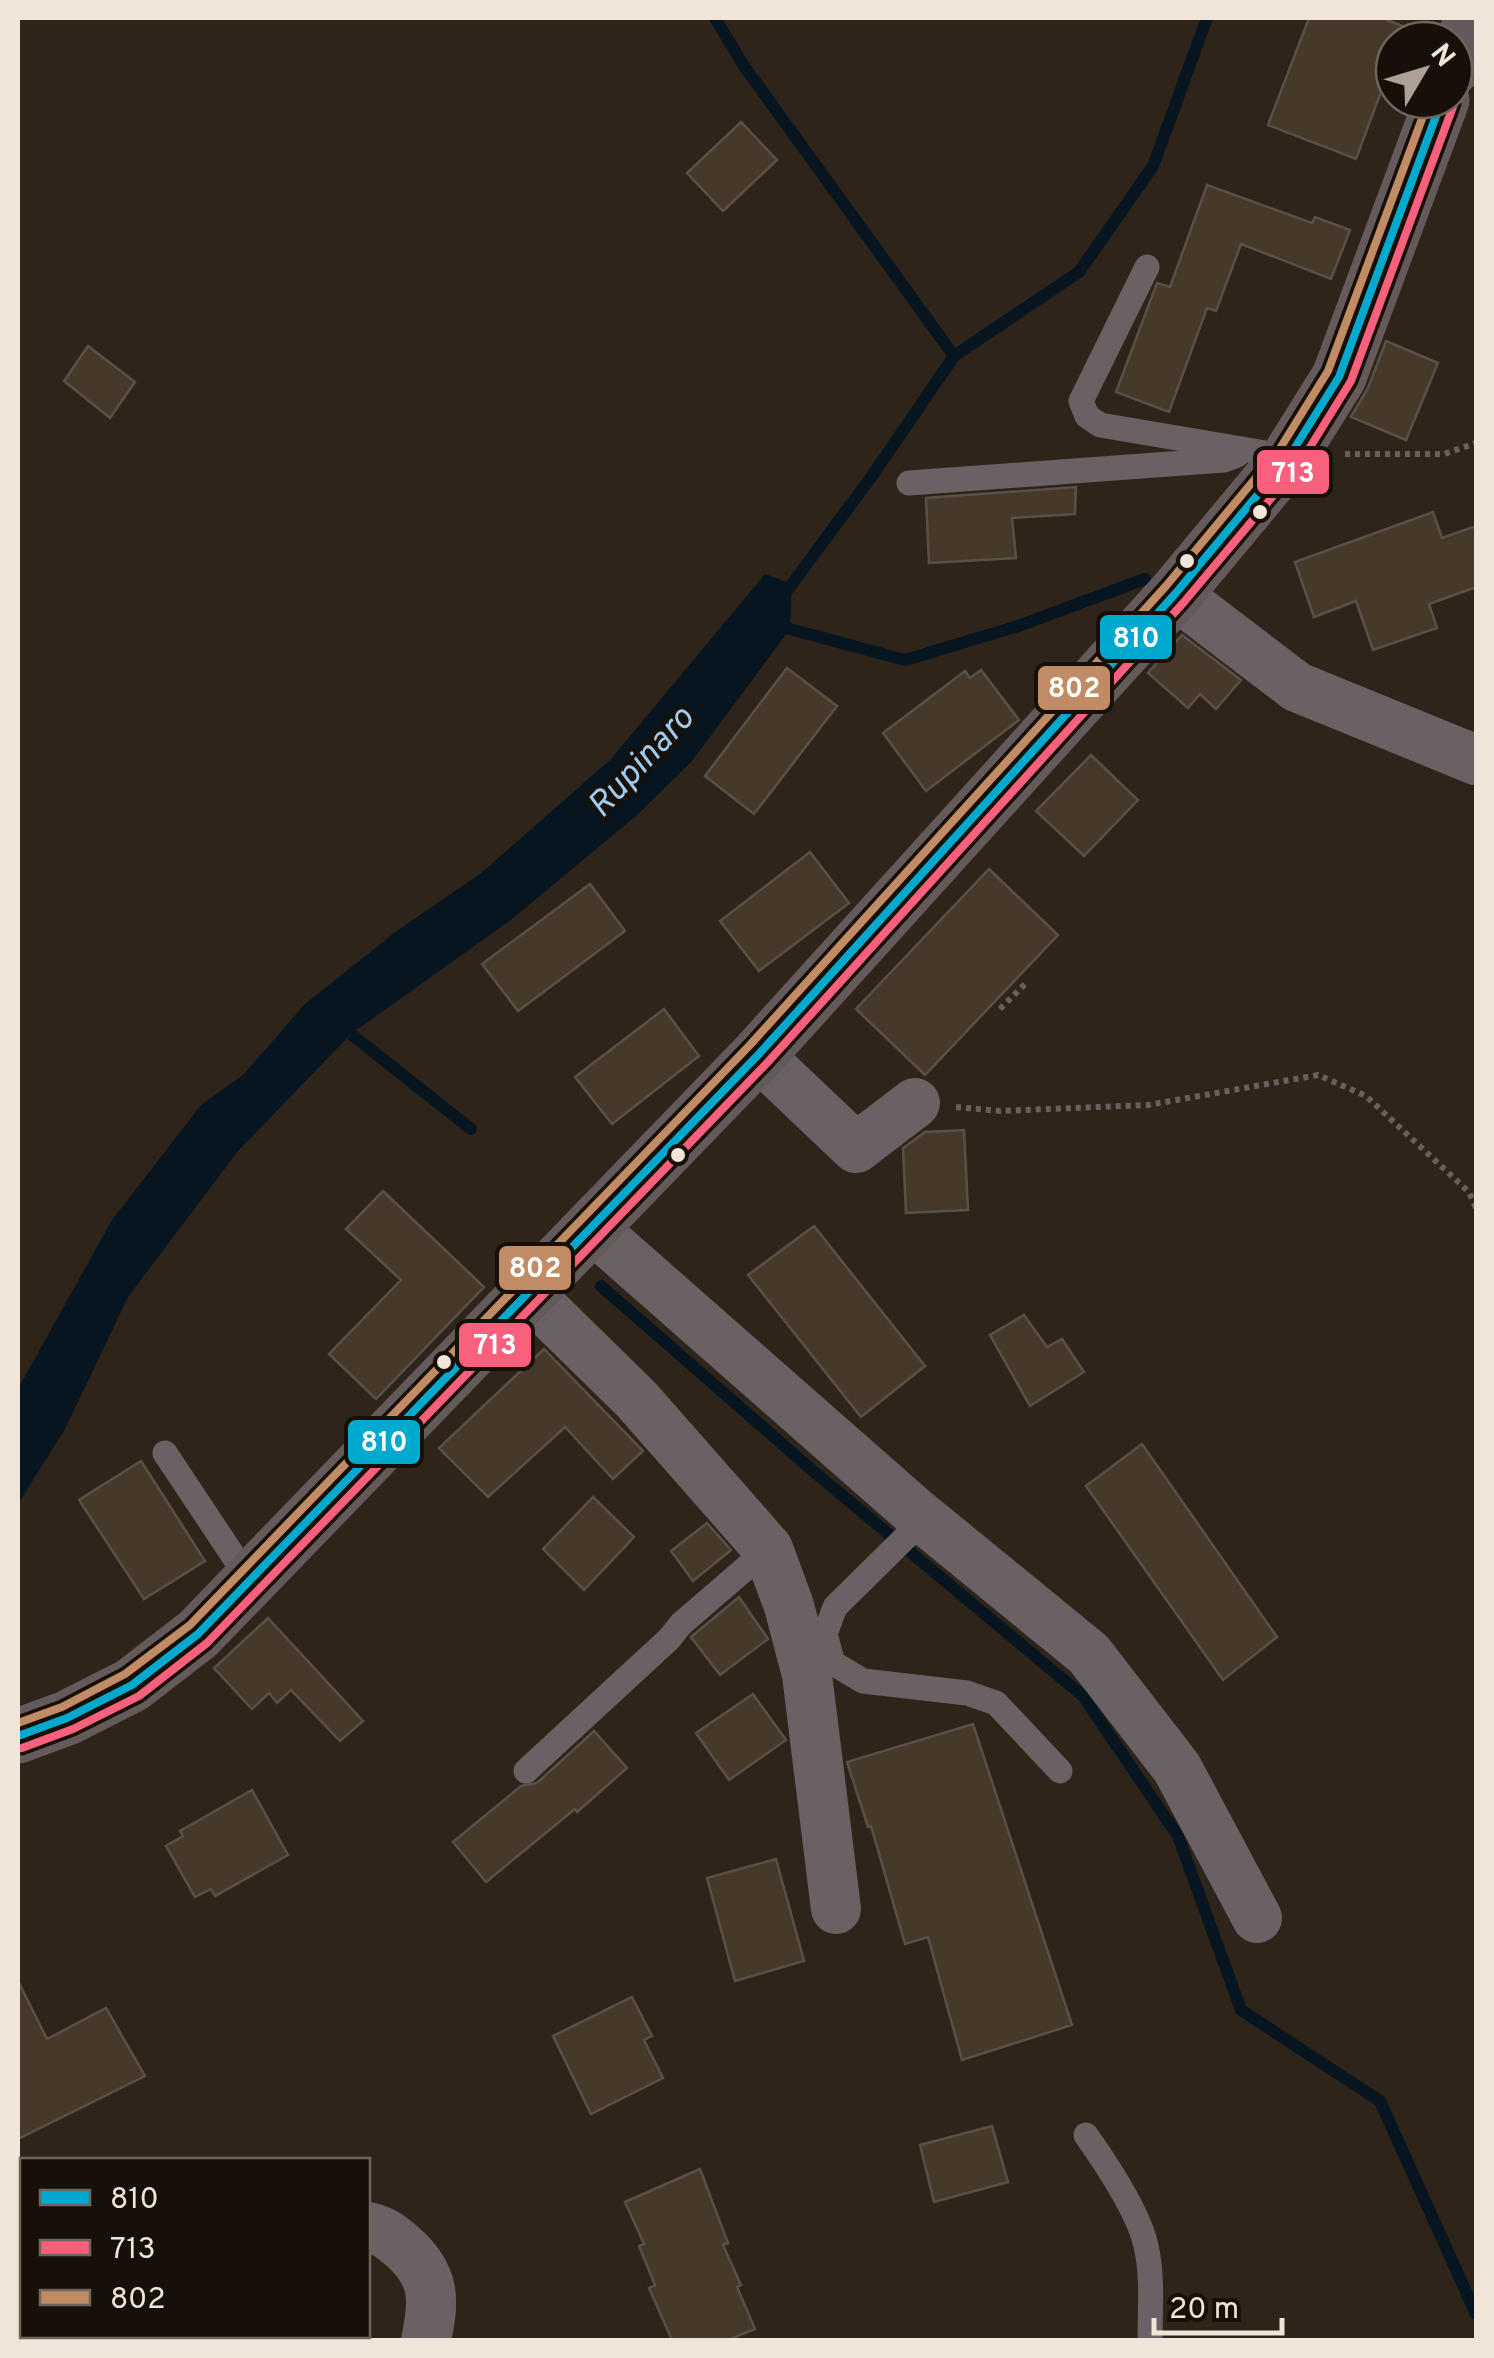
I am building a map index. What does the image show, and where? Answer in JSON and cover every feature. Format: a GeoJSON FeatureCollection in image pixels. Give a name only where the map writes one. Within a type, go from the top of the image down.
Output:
{"type":"FeatureCollection","features":[{"type":"Feature","properties":{"kind":"main road"},"geometry":{"type":"LineString","coordinates":[[18,1736],[67,1718],[132,1685],[198,1634],[758,1055],[1175,594],[1277,453],[1339,377],[1435,120]]}},
{"type":"Feature","properties":{"kind":"street"},"geometry":{"type":"LineString","coordinates":[[1175,594],[1297,688],[1476,760]]}},
{"type":"Feature","properties":{"kind":"street"},"geometry":{"type":"LineString","coordinates":[[758,1055],[856,1148],[915,1103]]}},
{"type":"Feature","properties":{"kind":"street"},"geometry":{"type":"LineString","coordinates":[[592,1228],[924,1519],[1088,1654],[1177,1768],[1257,1918]]}},
{"type":"Feature","properties":{"kind":"street"},"geometry":{"type":"LineString","coordinates":[[529,1294],[638,1400],[768,1550],[789,1606],[807,1676],[836,1909]]}},
{"type":"Feature","properties":{"kind":"street"},"geometry":{"type":"LineString","coordinates":[[370,2227],[382,2230],[424,2266],[433,2310],[426,2340]]}},
{"type":"Feature","properties":{"kind":"lane"},"geometry":{"type":"LineString","coordinates":[[1148,267],[1081,400],[1087,416],[1100,426],[1277,453]]}},
{"type":"Feature","properties":{"kind":"lane"},"geometry":{"type":"LineString","coordinates":[[909,483],[1277,453]]}},
{"type":"Feature","properties":{"kind":"lane"},"geometry":{"type":"LineString","coordinates":[[165,1452],[250,1581]]}},
{"type":"Feature","properties":{"kind":"lane"},"geometry":{"type":"LineString","coordinates":[[924,1519],[836,1607],[825,1634],[833,1663],[863,1680],[967,1693],[996,1703],[1060,1771]]}},
{"type":"Feature","properties":{"kind":"lane"},"geometry":{"type":"LineString","coordinates":[[526,1771],[670,1639],[681,1624],[768,1550]]}},
{"type":"Feature","properties":{"kind":"lane"},"geometry":{"type":"LineString","coordinates":[[1086,2134],[1108,2166],[1146,2243],[1150,2340]]}},
{"type":"Feature","properties":{"kind":"path"},"geometry":{"type":"LineString","coordinates":[[1277,453],[1444,454],[1476,443]]}},
{"type":"Feature","properties":{"kind":"path"},"geometry":{"type":"LineString","coordinates":[[1000,1010],[1028,980]]}},
{"type":"Feature","properties":{"kind":"path"},"geometry":{"type":"LineString","coordinates":[[915,1103],[1000,1111],[1148,1105],[1318,1075],[1366,1096],[1469,1192],[1476,1208]]}},
{"type":"Feature","properties":{"kind":"water"},"geometry":{"type":"Polygon","coordinates":[[[765,574],[792,584],[790,629],[692,761],[637,815],[512,919],[351,1034],[238,1151],[128,1297],[65,1429],[18,1504],[18,1389],[112,1220],[201,1105],[243,1075],[305,1004],[398,930],[480,874],[611,759],[765,574]]]}},
{"type":"Feature","properties":{"kind":"building"},"geometry":{"type":"Polygon","coordinates":[[[1309,18],[1387,20],[1374,20],[1374,111],[1356,159],[1268,125],[1309,18]]]}},
{"type":"Feature","properties":{"kind":"building"},"geometry":{"type":"Polygon","coordinates":[[[741,122],[777,160],[723,211],[687,173],[741,122]]]}},
{"type":"Feature","properties":{"kind":"building"},"geometry":{"type":"Polygon","coordinates":[[[1207,185],[1312,223],[1315,217],[1350,230],[1331,279],[1241,244],[1216,311],[1207,308],[1169,412],[1116,392],[1157,283],[1170,287],[1207,185]]]}},
{"type":"Feature","properties":{"kind":"building"},"geometry":{"type":"Polygon","coordinates":[[[1386,341],[1438,363],[1406,440],[1351,417],[1368,388],[1386,341]]]}},
{"type":"Feature","properties":{"kind":"building"},"geometry":{"type":"Polygon","coordinates":[[[88,346],[135,382],[110,418],[64,381],[88,346]]]}},
{"type":"Feature","properties":{"kind":"building"},"geometry":{"type":"Polygon","coordinates":[[[1076,487],[1075,514],[1012,518],[1016,558],[929,563],[926,498],[1076,487]]]}},
{"type":"Feature","properties":{"kind":"building"},"geometry":{"type":"Polygon","coordinates":[[[1433,512],[1442,538],[1476,526],[1476,587],[1429,604],[1437,628],[1373,650],[1356,601],[1314,617],[1295,562],[1433,512]]]}},
{"type":"Feature","properties":{"kind":"building"},"geometry":{"type":"Polygon","coordinates":[[[1182,635],[1241,680],[1216,709],[1200,694],[1188,708],[1148,673],[1182,635]]]}},
{"type":"Feature","properties":{"kind":"building"},"geometry":{"type":"Polygon","coordinates":[[[787,668],[837,706],[754,814],[705,776],[787,668]]]}},
{"type":"Feature","properties":{"kind":"building"},"geometry":{"type":"Polygon","coordinates":[[[981,670],[1019,720],[926,791],[883,733],[965,671],[970,678],[981,670]]]}},
{"type":"Feature","properties":{"kind":"building"},"geometry":{"type":"Polygon","coordinates":[[[1091,755],[1138,800],[1084,856],[1036,811],[1091,755]]]}},
{"type":"Feature","properties":{"kind":"building"},"geometry":{"type":"Polygon","coordinates":[[[810,852],[849,903],[759,971],[720,921],[810,852]]]}},
{"type":"Feature","properties":{"kind":"building"},"geometry":{"type":"Polygon","coordinates":[[[989,869],[1058,935],[925,1075],[856,1009],[989,869]]]}},
{"type":"Feature","properties":{"kind":"building"},"geometry":{"type":"Polygon","coordinates":[[[590,884],[625,931],[518,1011],[482,964],[590,884]]]}},
{"type":"Feature","properties":{"kind":"building"},"geometry":{"type":"Polygon","coordinates":[[[664,1009],[699,1056],[612,1124],[575,1077],[664,1009]]]}},
{"type":"Feature","properties":{"kind":"building"},"geometry":{"type":"Polygon","coordinates":[[[964,1130],[968,1210],[906,1213],[903,1148],[925,1132],[964,1130]]]}},
{"type":"Feature","properties":{"kind":"building"},"geometry":{"type":"Polygon","coordinates":[[[383,1191],[484,1287],[376,1399],[329,1354],[401,1280],[346,1229],[383,1191]]]}},
{"type":"Feature","properties":{"kind":"building"},"geometry":{"type":"Polygon","coordinates":[[[814,1226],[925,1366],[861,1417],[748,1275],[814,1226]]]}},
{"type":"Feature","properties":{"kind":"building"},"geometry":{"type":"Polygon","coordinates":[[[1024,1315],[1047,1347],[1062,1339],[1084,1372],[1030,1406],[990,1335],[1024,1315]]]}},
{"type":"Feature","properties":{"kind":"building"},"geometry":{"type":"Polygon","coordinates":[[[544,1349],[643,1451],[613,1479],[565,1427],[488,1497],[439,1448],[544,1349]]]}},
{"type":"Feature","properties":{"kind":"building"},"geometry":{"type":"Polygon","coordinates":[[[1142,1444],[1277,1637],[1223,1680],[1086,1486],[1142,1444]]]}},
{"type":"Feature","properties":{"kind":"building"},"geometry":{"type":"Polygon","coordinates":[[[141,1461],[205,1561],[144,1599],[79,1500],[141,1461]]]}},
{"type":"Feature","properties":{"kind":"building"},"geometry":{"type":"Polygon","coordinates":[[[593,1497],[634,1537],[584,1590],[543,1549],[593,1497]]]}},
{"type":"Feature","properties":{"kind":"building"},"geometry":{"type":"Polygon","coordinates":[[[707,1523],[731,1550],[693,1581],[671,1551],[707,1523]]]}},
{"type":"Feature","properties":{"kind":"building"},"geometry":{"type":"Polygon","coordinates":[[[739,1597],[768,1639],[720,1675],[691,1637],[739,1597]]]}},
{"type":"Feature","properties":{"kind":"building"},"geometry":{"type":"Polygon","coordinates":[[[268,1618],[363,1721],[340,1741],[291,1690],[277,1703],[269,1693],[252,1709],[214,1668],[268,1618]]]}},
{"type":"Feature","properties":{"kind":"building"},"geometry":{"type":"Polygon","coordinates":[[[753,1694],[786,1740],[729,1780],[696,1733],[753,1694]]]}},
{"type":"Feature","properties":{"kind":"building"},"geometry":{"type":"Polygon","coordinates":[[[973,1724],[1072,2025],[962,2060],[928,1937],[905,1944],[871,1826],[868,1827],[847,1762],[973,1724]]]}},
{"type":"Feature","properties":{"kind":"building"},"geometry":{"type":"Polygon","coordinates":[[[594,1731],[627,1768],[486,1882],[453,1842],[521,1786],[537,1783],[594,1731]]]}},
{"type":"Feature","properties":{"kind":"building"},"geometry":{"type":"Polygon","coordinates":[[[252,1790],[288,1855],[215,1896],[211,1889],[195,1897],[166,1846],[183,1836],[180,1831],[252,1790]]]}},
{"type":"Feature","properties":{"kind":"building"},"geometry":{"type":"Polygon","coordinates":[[[776,1859],[804,1961],[735,1981],[707,1878],[776,1859]]]}},
{"type":"Feature","properties":{"kind":"building"},"geometry":{"type":"Polygon","coordinates":[[[18,1981],[47,2039],[106,2008],[145,2076],[18,2139],[18,1981]]]}},
{"type":"Feature","properties":{"kind":"building"},"geometry":{"type":"Polygon","coordinates":[[[632,1997],[652,2036],[644,2040],[663,2078],[591,2114],[553,2036],[632,1997]]]}},
{"type":"Feature","properties":{"kind":"building"},"geometry":{"type":"Polygon","coordinates":[[[992,2126],[1008,2182],[934,2202],[920,2145],[992,2126]]]}},
{"type":"Feature","properties":{"kind":"building"},"geometry":{"type":"Polygon","coordinates":[[[700,2169],[728,2243],[723,2245],[741,2285],[737,2287],[755,2329],[728,2340],[672,2340],[649,2288],[655,2285],[639,2246],[644,2244],[625,2202],[700,2169]]]}},
{"type":"Feature","properties":{"kind":"waterway"},"geometry":{"type":"LineString","coordinates":[[715,18],[744,66],[954,356]]}},
{"type":"Feature","properties":{"kind":"waterway","name":"Rupinaro"},"geometry":{"type":"LineString","coordinates":[[783,596],[954,356],[1079,272],[1153,166],[1207,18]]}},
{"type":"Feature","properties":{"kind":"waterway"},"geometry":{"type":"LineString","coordinates":[[775,625],[905,660],[1018,626],[1145,579]]}},
{"type":"Feature","properties":{"kind":"waterway"},"geometry":{"type":"LineString","coordinates":[[338,1028],[351,1034],[471,1129]]}},
{"type":"Feature","properties":{"kind":"waterway"},"geometry":{"type":"LineString","coordinates":[[601,1286],[812,1470],[1083,1696],[1178,1836],[1241,2010],[1380,2101],[1476,2314]]}},
{"type":"Feature","properties":{"kind":"transit line","name":"802"},"geometry":{"type":"LineString","coordinates":[[18,1723],[62,1707],[125,1674],[190,1625],[749,1046],[1166,586],[1279,450],[1328,371],[1422,120]]}},
{"type":"Feature","properties":{"kind":"transit line","name":"810"},"geometry":{"type":"LineString","coordinates":[[18,1736],[67,1718],[132,1685],[198,1634],[758,1055],[1175,594],[1289,457],[1339,377],[1435,120]]}},
{"type":"Feature","properties":{"kind":"transit line","name":"713"},"geometry":{"type":"LineString","coordinates":[[22,1748],[73,1729],[139,1696],[207,1643],[767,1063],[1184,602],[1299,465],[1351,381],[1448,120]]}}]}
